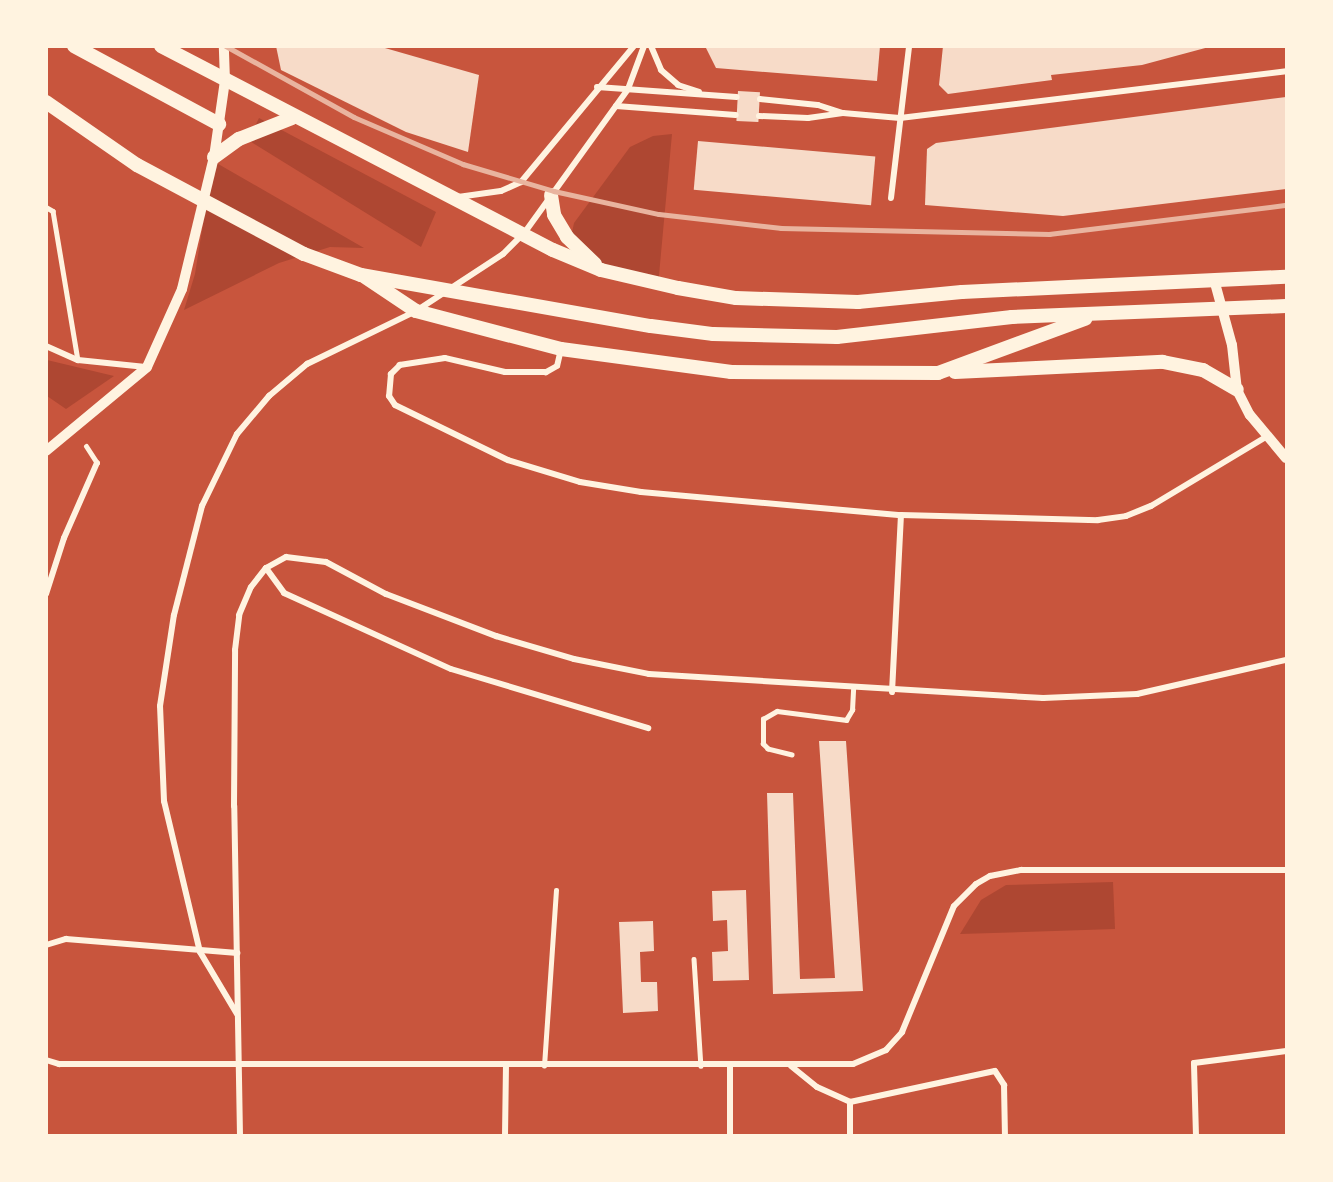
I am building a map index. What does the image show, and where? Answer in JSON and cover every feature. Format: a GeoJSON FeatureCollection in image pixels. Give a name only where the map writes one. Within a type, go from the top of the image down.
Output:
{"type":"FeatureCollection","features":[{"type":"Feature","properties":{"kind":"main road"},"geometry":{"type":"LineString","coordinates":[[74,46],[219,124]]}},
{"type":"Feature","properties":{"kind":"main road"},"geometry":{"type":"LineString","coordinates":[[161,46],[292,118],[525,232],[553,250],[601,270],[736,298],[835,302],[962,292],[1287,277]]}},
{"type":"Feature","properties":{"kind":"main road"},"geometry":{"type":"LineString","coordinates":[[46,102],[137,165],[304,254],[361,274],[651,327],[723,334],[837,337],[1012,317],[1287,306]]}},
{"type":"Feature","properties":{"kind":"main road"},"geometry":{"type":"LineString","coordinates":[[214,157],[239,139],[292,118]]}},
{"type":"Feature","properties":{"kind":"main road"},"geometry":{"type":"LineString","coordinates":[[551,195],[554,215],[567,237],[601,270]]}},
{"type":"Feature","properties":{"kind":"main road"},"geometry":{"type":"LineString","coordinates":[[361,274],[416,311],[561,349],[731,372],[938,373],[1163,362],[1203,370],[1237,390]]}},
{"type":"Feature","properties":{"kind":"main road"},"geometry":{"type":"LineString","coordinates":[[938,373],[1097,315]]}},
{"type":"Feature","properties":{"kind":"street"},"geometry":{"type":"LineString","coordinates":[[46,451],[147,367],[182,289],[214,157],[225,81],[224,46]]}},
{"type":"Feature","properties":{"kind":"street"},"geometry":{"type":"LineString","coordinates":[[451,197],[501,191],[521,182],[540,164],[597,87],[634,46]]}},
{"type":"Feature","properties":{"kind":"street"},"geometry":{"type":"LineString","coordinates":[[238,1017],[200,952],[164,801],[160,706],[174,615],[202,506],[237,434],[269,396],[307,364],[416,311],[503,254],[525,232],[628,89],[644,46]]}},
{"type":"Feature","properties":{"kind":"street"},"geometry":{"type":"LineString","coordinates":[[651,46],[661,70],[678,85],[711,95]]}},
{"type":"Feature","properties":{"kind":"street"},"geometry":{"type":"LineString","coordinates":[[891,198],[909,46]]}},
{"type":"Feature","properties":{"kind":"street"},"geometry":{"type":"LineString","coordinates":[[759,116],[808,118],[843,113],[900,118],[1287,71]]}},
{"type":"Feature","properties":{"kind":"street"},"geometry":{"type":"LineString","coordinates":[[597,87],[738,97]]}},
{"type":"Feature","properties":{"kind":"street"},"geometry":{"type":"LineString","coordinates":[[760,99],[819,105],[843,113]]}},
{"type":"Feature","properties":{"kind":"street"},"geometry":{"type":"LineString","coordinates":[[616,106],[736,115]]}},
{"type":"Feature","properties":{"kind":"street"},"geometry":{"type":"LineString","coordinates":[[1215,282],[1224,310],[1237,390],[1266,437],[1287,458]]}},
{"type":"Feature","properties":{"kind":"street"},"geometry":{"type":"LineString","coordinates":[[46,346],[78,360],[147,367]]}},
{"type":"Feature","properties":{"kind":"street"},"geometry":{"type":"LineString","coordinates":[[561,349],[556,366],[546,372],[505,372],[445,358],[400,364],[388,384],[388,396],[395,405],[508,460],[580,482],[641,492],[901,515],[1098,520],[1126,516],[1266,437]]}},
{"type":"Feature","properties":{"kind":"street"},"geometry":{"type":"LineString","coordinates":[[47,591],[64,537],[97,463],[86,446]]}},
{"type":"Feature","properties":{"kind":"street"},"geometry":{"type":"LineString","coordinates":[[892,692],[901,515]]}},
{"type":"Feature","properties":{"kind":"street"},"geometry":{"type":"LineString","coordinates":[[240,1136],[235,650],[239,615],[251,588],[267,568],[285,557],[326,562],[386,594],[496,636],[574,659],[649,674],[892,692],[1043,698],[1137,694],[1287,660]]}},
{"type":"Feature","properties":{"kind":"street"},"geometry":{"type":"LineString","coordinates":[[267,568],[284,593],[451,669],[648,728]]}},
{"type":"Feature","properties":{"kind":"street"},"geometry":{"type":"LineString","coordinates":[[46,1060],[59,1064],[506,1066],[730,1066],[865,1061],[895,1041],[908,1020],[954,906],[976,884],[990,876],[1021,870],[1287,870]]}},
{"type":"Feature","properties":{"kind":"street"},"geometry":{"type":"LineString","coordinates":[[46,945],[66,939],[200,952],[237,953]]}},
{"type":"Feature","properties":{"kind":"street"},"geometry":{"type":"LineString","coordinates":[[1196,1136],[1194,1064],[1287,1052]]}},
{"type":"Feature","properties":{"kind":"street"},"geometry":{"type":"LineString","coordinates":[[791,1065],[817,1087],[849,1102],[994,1071],[1000,1075],[1004,1085],[1005,1136]]}},
{"type":"Feature","properties":{"kind":"street"},"geometry":{"type":"LineString","coordinates":[[505,1136],[506,1066]]}},
{"type":"Feature","properties":{"kind":"street"},"geometry":{"type":"LineString","coordinates":[[730,1066],[730,1136]]}},
{"type":"Feature","properties":{"kind":"street"},"geometry":{"type":"LineString","coordinates":[[849,1102],[850,1136]]}},
{"type":"Feature","properties":{"kind":"lane"},"geometry":{"type":"LineString","coordinates":[[46,207],[53,211],[78,360]]}},
{"type":"Feature","properties":{"kind":"lane"},"geometry":{"type":"LineString","coordinates":[[792,755],[768,749],[763,744],[763,720],[777,711],[846,720],[852,710],[854,689]]}},
{"type":"Feature","properties":{"kind":"lane"},"geometry":{"type":"LineString","coordinates":[[544,1066],[556,890]]}},
{"type":"Feature","properties":{"kind":"lane"},"geometry":{"type":"LineString","coordinates":[[694,959],[701,1066]]}},
{"type":"Feature","properties":{"kind":"shaded area"},"geometry":{"type":"Polygon","coordinates":[[[259,118],[436,212],[421,247],[248,140],[259,118]]]}},
{"type":"Feature","properties":{"kind":"shaded area"},"geometry":{"type":"Polygon","coordinates":[[[672,134],[658,286],[620,274],[580,253],[571,237],[574,223],[630,147],[653,136],[672,134]]]}},
{"type":"Feature","properties":{"kind":"shaded area"},"geometry":{"type":"Polygon","coordinates":[[[213,161],[364,248],[330,247],[279,263],[184,310],[195,274],[213,161]]]}},
{"type":"Feature","properties":{"kind":"shaded area"},"geometry":{"type":"Polygon","coordinates":[[[47,360],[114,376],[66,409],[47,396],[47,360]]]}},
{"type":"Feature","properties":{"kind":"shaded area"},"geometry":{"type":"Polygon","coordinates":[[[1113,882],[1115,929],[960,934],[981,900],[1006,885],[1113,882]]]}},
{"type":"Feature","properties":{"kind":"building"},"geometry":{"type":"Polygon","coordinates":[[[276,46],[378,46],[479,75],[468,152],[406,132],[281,70],[276,46]]]}},
{"type":"Feature","properties":{"kind":"building"},"geometry":{"type":"Polygon","coordinates":[[[705,46],[880,46],[877,81],[716,68],[705,46]]]}},
{"type":"Feature","properties":{"kind":"building"},"geometry":{"type":"Polygon","coordinates":[[[943,46],[1209,47],[1142,65],[1051,75],[1052,80],[948,94],[939,85],[943,46]]]}},
{"type":"Feature","properties":{"kind":"building"},"geometry":{"type":"Polygon","coordinates":[[[738,91],[760,92],[758,122],[736,121],[738,91]]]}},
{"type":"Feature","properties":{"kind":"building"},"geometry":{"type":"Polygon","coordinates":[[[1286,97],[1286,189],[1063,216],[925,205],[927,149],[936,143],[1286,97]]]}},
{"type":"Feature","properties":{"kind":"building"},"geometry":{"type":"Polygon","coordinates":[[[698,141],[875,157],[871,205],[694,190],[698,141]]]}},
{"type":"Feature","properties":{"kind":"building"},"geometry":{"type":"Polygon","coordinates":[[[819,741],[846,741],[863,991],[773,994],[767,793],[793,793],[800,979],[835,978],[819,741]]]}},
{"type":"Feature","properties":{"kind":"building"},"geometry":{"type":"Polygon","coordinates":[[[746,890],[749,980],[713,981],[712,952],[728,951],[727,920],[713,921],[712,891],[746,890]]]}},
{"type":"Feature","properties":{"kind":"building"},"geometry":{"type":"Polygon","coordinates":[[[653,921],[654,951],[640,952],[641,982],[657,982],[658,1011],[623,1013],[619,922],[653,921]]]}},
{"type":"Feature","properties":{"kind":"railway"},"geometry":{"type":"LineString","coordinates":[[226,46],[354,117],[463,164],[554,191],[659,214],[781,228],[1049,234],[1286,205]]}}]}
